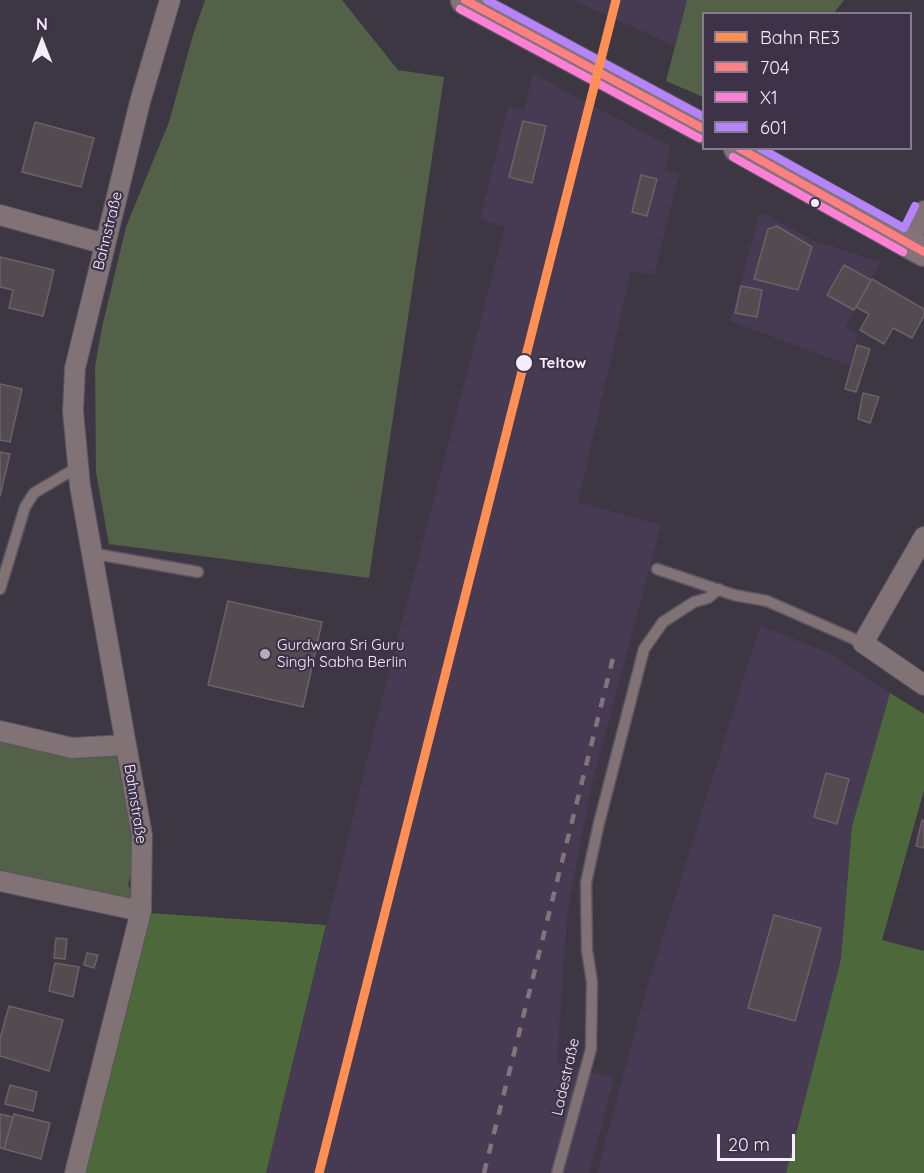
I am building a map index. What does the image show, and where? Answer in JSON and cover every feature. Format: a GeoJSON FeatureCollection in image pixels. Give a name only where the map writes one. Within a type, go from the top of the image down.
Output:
{"type":"FeatureCollection","features":[{"type":"Feature","properties":{"kind":"main road"},"geometry":{"type":"LineString","coordinates":[[465,0],[702,128]]}},
{"type":"Feature","properties":{"kind":"main road"},"geometry":{"type":"LineString","coordinates":[[742,150],[916,248]]}},
{"type":"Feature","properties":{"kind":"street","name":"Bahnstraße"},"geometry":{"type":"LineString","coordinates":[[75,1173],[141,911],[142,835],[90,553],[78,467],[74,411],[75,368],[140,102],[170,0]]}},
{"type":"Feature","properties":{"kind":"street"},"geometry":{"type":"LineString","coordinates":[[916,248],[924,212]]}},
{"type":"Feature","properties":{"kind":"street"},"geometry":{"type":"LineString","coordinates":[[0,215],[105,244]]}},
{"type":"Feature","properties":{"kind":"street"},"geometry":{"type":"LineString","coordinates":[[924,537],[862,643],[924,685]]}},
{"type":"Feature","properties":{"kind":"street"},"geometry":{"type":"LineString","coordinates":[[0,731],[72,748],[125,745]]}},
{"type":"Feature","properties":{"kind":"street"},"geometry":{"type":"LineString","coordinates":[[0,881],[141,911]]}},
{"type":"Feature","properties":{"kind":"lane"},"geometry":{"type":"LineString","coordinates":[[0,589],[25,507],[34,493],[78,467]]}},
{"type":"Feature","properties":{"kind":"lane"},"geometry":{"type":"LineString","coordinates":[[90,553],[198,572]]}},
{"type":"Feature","properties":{"kind":"lane"},"geometry":{"type":"LineString","coordinates":[[657,569],[767,602],[862,643]]}},
{"type":"Feature","properties":{"kind":"lane","name":"Ladestraße"},"geometry":{"type":"LineString","coordinates":[[557,1173],[591,1049],[592,982],[587,950],[586,883],[598,823],[644,649],[663,622],[694,602],[708,598],[719,589]]}},
{"type":"Feature","properties":{"kind":"shaded area"},"geometry":{"type":"Polygon","coordinates":[[[573,0],[687,0],[675,46],[573,0]]]}},
{"type":"Feature","properties":{"kind":"shaded area"},"geometry":{"type":"Polygon","coordinates":[[[533,74],[671,147],[665,170],[679,174],[654,275],[631,271],[578,502],[661,525],[592,783],[567,914],[557,1063],[614,1078],[589,1173],[266,1173],[386,683],[505,227],[480,219],[508,106],[524,110],[533,74]]]}},
{"type":"Feature","properties":{"kind":"shaded area"},"geometry":{"type":"Polygon","coordinates":[[[763,213],[814,241],[881,262],[845,327],[858,334],[849,365],[730,321],[759,216],[763,213]]]}},
{"type":"Feature","properties":{"kind":"shaded area"},"geometry":{"type":"Polygon","coordinates":[[[760,626],[829,653],[890,693],[852,826],[841,959],[786,1173],[597,1173],[646,991],[760,626]]]}},
{"type":"Feature","properties":{"kind":"green space"},"geometry":{"type":"Polygon","coordinates":[[[205,0],[342,0],[398,70],[444,77],[369,578],[109,544],[96,472],[95,367],[102,327],[126,227],[169,122],[205,0]]]}},
{"type":"Feature","properties":{"kind":"green space"},"geometry":{"type":"Polygon","coordinates":[[[687,0],[844,0],[835,12],[702,12],[702,97],[666,81],[687,0]]]}},
{"type":"Feature","properties":{"kind":"green space"},"geometry":{"type":"Polygon","coordinates":[[[890,693],[924,714],[924,790],[882,940],[924,951],[924,1173],[786,1173],[841,959],[852,826],[890,693]]]}},
{"type":"Feature","properties":{"kind":"green space"},"geometry":{"type":"Polygon","coordinates":[[[0,731],[125,745],[142,835],[128,885],[141,911],[0,881],[0,731]]]}},
{"type":"Feature","properties":{"kind":"green space"},"geometry":{"type":"Polygon","coordinates":[[[149,913],[326,925],[266,1173],[76,1173],[149,913]]]}},
{"type":"Feature","properties":{"kind":"building"},"geometry":{"type":"Polygon","coordinates":[[[523,121],[546,126],[532,183],[509,177],[523,121]]]}},
{"type":"Feature","properties":{"kind":"building"},"geometry":{"type":"Polygon","coordinates":[[[35,122],[94,138],[81,187],[22,172],[35,122]]]}},
{"type":"Feature","properties":{"kind":"building"},"geometry":{"type":"Polygon","coordinates":[[[641,175],[657,179],[647,216],[632,212],[641,175]]]}},
{"type":"Feature","properties":{"kind":"building"},"geometry":{"type":"Polygon","coordinates":[[[777,226],[812,247],[798,290],[754,279],[768,229],[777,226]]]}},
{"type":"Feature","properties":{"kind":"building"},"geometry":{"type":"Polygon","coordinates":[[[0,257],[54,270],[43,316],[9,308],[13,290],[0,287],[0,257]]]}},
{"type":"Feature","properties":{"kind":"building"},"geometry":{"type":"Polygon","coordinates":[[[844,265],[871,280],[854,310],[827,295],[844,265]]]}},
{"type":"Feature","properties":{"kind":"building"},"geometry":{"type":"Polygon","coordinates":[[[872,279],[924,309],[924,316],[912,338],[893,328],[884,344],[860,330],[869,314],[856,307],[872,279]]]}},
{"type":"Feature","properties":{"kind":"building"},"geometry":{"type":"Polygon","coordinates":[[[741,286],[762,290],[757,317],[735,313],[741,286]]]}},
{"type":"Feature","properties":{"kind":"building"},"geometry":{"type":"Polygon","coordinates":[[[857,345],[870,349],[856,392],[845,389],[857,345]]]}},
{"type":"Feature","properties":{"kind":"building"},"geometry":{"type":"Polygon","coordinates":[[[0,384],[22,389],[10,442],[0,440],[0,384]]]}},
{"type":"Feature","properties":{"kind":"building"},"geometry":{"type":"Polygon","coordinates":[[[863,393],[879,397],[870,423],[858,419],[863,393]]]}},
{"type":"Feature","properties":{"kind":"building"},"geometry":{"type":"Polygon","coordinates":[[[0,452],[10,454],[0,496],[0,452]]]}},
{"type":"Feature","properties":{"kind":"building","name":"Gurdwara Sri Guru Singh Sabha Berlin"},"geometry":{"type":"Polygon","coordinates":[[[228,601],[322,622],[303,707],[208,685],[228,601]]]}},
{"type":"Feature","properties":{"kind":"building"},"geometry":{"type":"Polygon","coordinates":[[[826,773],[849,779],[837,824],[814,817],[826,773]]]}},
{"type":"Feature","properties":{"kind":"building"},"geometry":{"type":"Polygon","coordinates":[[[922,820],[924,821],[924,848],[916,846],[922,820]]]}},
{"type":"Feature","properties":{"kind":"building"},"geometry":{"type":"Polygon","coordinates":[[[774,915],[821,928],[795,1021],[748,1008],[774,915]]]}},
{"type":"Feature","properties":{"kind":"building"},"geometry":{"type":"Polygon","coordinates":[[[56,938],[67,939],[65,959],[54,958],[56,938]]]}},
{"type":"Feature","properties":{"kind":"building"},"geometry":{"type":"Polygon","coordinates":[[[87,953],[98,955],[94,968],[84,965],[87,953]]]}},
{"type":"Feature","properties":{"kind":"building"},"geometry":{"type":"Polygon","coordinates":[[[55,963],[79,967],[73,997],[49,991],[55,963]]]}},
{"type":"Feature","properties":{"kind":"building"},"geometry":{"type":"Polygon","coordinates":[[[9,1006],[63,1020],[49,1071],[0,1056],[0,1039],[9,1006]]]}},
{"type":"Feature","properties":{"kind":"building"},"geometry":{"type":"Polygon","coordinates":[[[10,1085],[37,1092],[33,1111],[5,1104],[10,1085]]]}},
{"type":"Feature","properties":{"kind":"building"},"geometry":{"type":"Polygon","coordinates":[[[0,1114],[13,1117],[4,1149],[0,1148],[0,1114]]]}},
{"type":"Feature","properties":{"kind":"building"},"geometry":{"type":"Polygon","coordinates":[[[14,1114],[50,1123],[41,1159],[4,1149],[14,1114]]]}},
{"type":"Feature","properties":{"kind":"railway"},"geometry":{"type":"LineString","coordinates":[[484,1173],[614,654]]}},
{"type":"Feature","properties":{"kind":"rail line","name":"RE3"},"geometry":{"type":"LineString","coordinates":[[319,1173],[616,0]]}},
{"type":"Feature","properties":{"kind":"transit line","name":"704"},"geometry":{"type":"LineString","coordinates":[[465,0],[702,128]]}},
{"type":"Feature","properties":{"kind":"transit line","name":"601"},"geometry":{"type":"LineString","coordinates":[[487,0],[702,116]]}},
{"type":"Feature","properties":{"kind":"transit line","name":"X1"},"geometry":{"type":"LineString","coordinates":[[460,9],[699,138]]}},
{"type":"Feature","properties":{"kind":"transit line","name":"704"},"geometry":{"type":"LineString","coordinates":[[743,150],[924,252]]}},
{"type":"Feature","properties":{"kind":"transit line","name":"601"},"geometry":{"type":"LineString","coordinates":[[764,150],[904,228],[915,206]]}},
{"type":"Feature","properties":{"kind":"transit line","name":"X1"},"geometry":{"type":"LineString","coordinates":[[733,157],[903,252]]}},
{"type":"Feature","properties":{"kind":"place","name":"Teltow"},"geometry":{"type":"Point","coordinates":[524,363]}},
{"type":"Feature","properties":{"kind":"place","name":"Gurdwara Sri Guru Singh Sabha Berlin"},"geometry":{"type":"Point","coordinates":[265,654]}}]}
